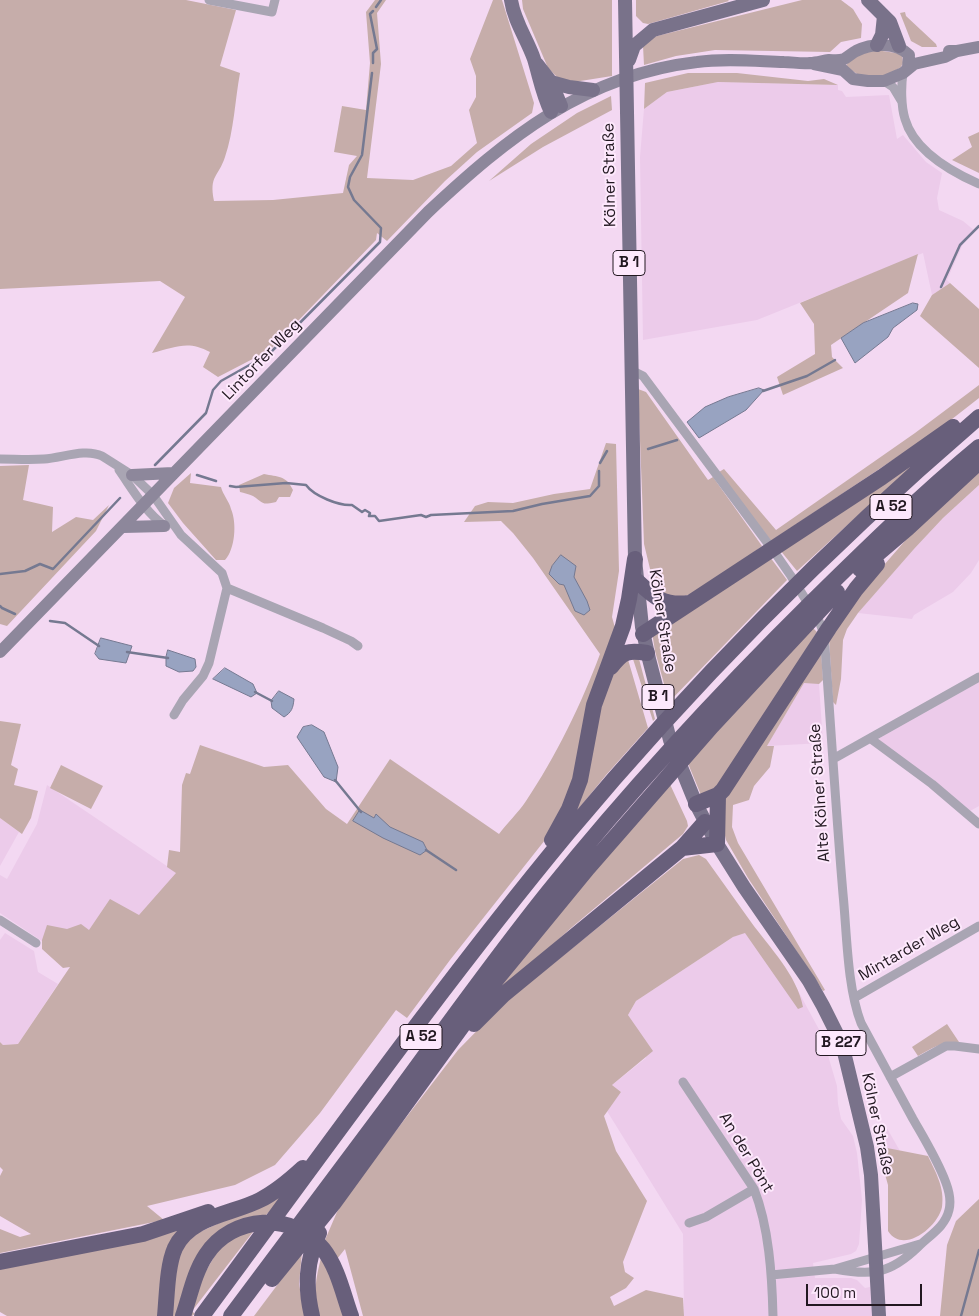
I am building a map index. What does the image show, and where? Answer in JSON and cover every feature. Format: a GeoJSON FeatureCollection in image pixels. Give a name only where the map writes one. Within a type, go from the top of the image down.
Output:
{"type":"FeatureCollection","features":[{"type":"Feature","properties":{"kind":"highway"},"geometry":{"type":"LineString","coordinates":[[643,634],[882,477],[979,408]]}},
{"type":"Feature","properties":{"kind":"highway"},"geometry":{"type":"LineString","coordinates":[[244,1316],[333,1204],[644,780],[806,599],[898,487],[979,416]]}},
{"type":"Feature","properties":{"kind":"highway","name":"A 52"},"geometry":{"type":"LineString","coordinates":[[231,1316],[549,892],[644,780],[886,512],[979,429]]}},
{"type":"Feature","properties":{"kind":"highway","name":"A 52"},"geometry":{"type":"LineString","coordinates":[[806,599],[862,552],[979,447]]}},
{"type":"Feature","properties":{"kind":"highway"},"geometry":{"type":"LineString","coordinates":[[202,1316],[450,982],[519,893],[645,743],[675,711],[806,599],[856,572],[908,528],[979,462]]}},
{"type":"Feature","properties":{"kind":"highway"},"geometry":{"type":"LineString","coordinates":[[696,804],[718,795],[723,790],[856,589],[908,528]]}},
{"type":"Feature","properties":{"kind":"highway"},"geometry":{"type":"LineString","coordinates":[[519,893],[532,866],[559,829],[573,799],[583,769],[594,704],[622,632],[635,559]]}},
{"type":"Feature","properties":{"kind":"highway"},"geometry":{"type":"LineString","coordinates":[[637,581],[653,596],[664,603],[675,605],[689,603]]}},
{"type":"Feature","properties":{"kind":"highway"},"geometry":{"type":"LineString","coordinates":[[605,676],[625,653],[634,651],[648,653]]}},
{"type":"Feature","properties":{"kind":"highway","name":"A 52"},"geometry":{"type":"LineString","coordinates":[[215,1316],[448,1000],[539,883],[590,821],[644,780]]}},
{"type":"Feature","properties":{"kind":"highway"},"geometry":{"type":"LineString","coordinates":[[682,848],[716,844],[718,795]]}},
{"type":"Feature","properties":{"kind":"highway"},"geometry":{"type":"LineString","coordinates":[[445,1051],[503,996],[682,848],[705,822]]}},
{"type":"Feature","properties":{"kind":"highway"},"geometry":{"type":"LineString","coordinates":[[268,1284],[393,1099]]}},
{"type":"Feature","properties":{"kind":"highway"},"geometry":{"type":"LineString","coordinates":[[165,1316],[171,1262],[179,1242],[188,1232],[199,1224],[243,1208],[274,1193],[326,1150]]}},
{"type":"Feature","properties":{"kind":"highway"},"geometry":{"type":"LineString","coordinates":[[312,1316],[307,1284],[312,1248],[333,1204]]}},
{"type":"Feature","properties":{"kind":"highway"},"geometry":{"type":"LineString","coordinates":[[0,1262],[143,1234],[193,1216],[220,1210],[243,1208]]}},
{"type":"Feature","properties":{"kind":"highway"},"geometry":{"type":"LineString","coordinates":[[183,1316],[200,1265],[216,1242],[246,1225],[260,1222],[280,1223],[300,1231],[322,1248],[337,1275],[351,1316]]}},
{"type":"Feature","properties":{"kind":"main road"},"geometry":{"type":"LineString","coordinates":[[512,0],[519,27],[534,59],[551,82],[556,109]]}},
{"type":"Feature","properties":{"kind":"main road","name":"Kölner Straße"},"geometry":{"type":"LineString","coordinates":[[625,0],[635,559],[643,634],[670,740],[696,804],[716,844],[808,981],[838,1036],[867,1147],[877,1258],[879,1316]]}},
{"type":"Feature","properties":{"kind":"main road"},"geometry":{"type":"LineString","coordinates":[[627,70],[634,46],[653,30],[763,0]]}},
{"type":"Feature","properties":{"kind":"main road"},"geometry":{"type":"LineString","coordinates":[[868,0],[890,22],[905,60]]}},
{"type":"Feature","properties":{"kind":"main road"},"geometry":{"type":"LineString","coordinates":[[877,45],[882,35],[884,16]]}},
{"type":"Feature","properties":{"kind":"main road"},"geometry":{"type":"LineString","coordinates":[[625,20],[638,27],[653,30]]}},
{"type":"Feature","properties":{"kind":"main road"},"geometry":{"type":"LineString","coordinates":[[905,60],[877,45],[856,51],[844,64],[853,79],[884,81],[905,60],[944,50],[958,51],[979,48]]}},
{"type":"Feature","properties":{"kind":"main road"},"geometry":{"type":"LineString","coordinates":[[534,59],[540,84],[556,109]]}},
{"type":"Feature","properties":{"kind":"main road","name":"Lintorfer Weg"},"geometry":{"type":"LineString","coordinates":[[0,652],[428,212],[486,160],[556,109],[593,90],[641,72],[698,61],[729,60],[844,64]]}},
{"type":"Feature","properties":{"kind":"main road"},"geometry":{"type":"LineString","coordinates":[[551,82],[569,87],[593,90]]}},
{"type":"Feature","properties":{"kind":"main road"},"geometry":{"type":"LineString","coordinates":[[132,475],[173,473]]}},
{"type":"Feature","properties":{"kind":"main road"},"geometry":{"type":"LineString","coordinates":[[123,527],[164,526]]}},
{"type":"Feature","properties":{"kind":"street"},"geometry":{"type":"LineString","coordinates":[[209,0],[272,12],[275,0]]}},
{"type":"Feature","properties":{"kind":"street"},"geometry":{"type":"LineString","coordinates":[[905,60],[902,102],[905,120],[913,134],[924,149],[940,163],[979,184]]}},
{"type":"Feature","properties":{"kind":"street"},"geometry":{"type":"LineString","coordinates":[[884,81],[893,87],[902,102]]}},
{"type":"Feature","properties":{"kind":"street","name":"Alte Kölner Straße"},"geometry":{"type":"LineString","coordinates":[[631,370],[643,376],[775,553],[791,576],[822,629],[825,647],[845,913],[854,998],[861,1022],[935,1158],[947,1184],[949,1196],[950,1208],[947,1217],[936,1232],[908,1256],[877,1272]]}},
{"type":"Feature","properties":{"kind":"street"},"geometry":{"type":"LineString","coordinates":[[0,459],[43,459],[92,453],[102,456],[132,475],[153,495],[181,535],[222,574],[227,588],[209,663],[203,676],[183,700],[174,715]]}},
{"type":"Feature","properties":{"kind":"street"},"geometry":{"type":"LineString","coordinates":[[117,467],[143,506],[154,518],[181,535]]}},
{"type":"Feature","properties":{"kind":"street"},"geometry":{"type":"LineString","coordinates":[[227,588],[323,628],[358,646]]}},
{"type":"Feature","properties":{"kind":"street"},"geometry":{"type":"LineString","coordinates":[[833,759],[979,677]]}},
{"type":"Feature","properties":{"kind":"street"},"geometry":{"type":"LineString","coordinates":[[871,739],[932,784],[979,824]]}},
{"type":"Feature","properties":{"kind":"street"},"geometry":{"type":"LineString","coordinates":[[0,920],[36,944]]}},
{"type":"Feature","properties":{"kind":"street","name":"Mintarder Weg"},"geometry":{"type":"LineString","coordinates":[[854,998],[979,926]]}},
{"type":"Feature","properties":{"kind":"street"},"geometry":{"type":"LineString","coordinates":[[890,1077],[946,1046],[979,1049]]}},
{"type":"Feature","properties":{"kind":"street","name":"An der Pönt"},"geometry":{"type":"LineString","coordinates":[[683,1082],[754,1189],[762,1212],[771,1275],[773,1316]]}},
{"type":"Feature","properties":{"kind":"street"},"geometry":{"type":"LineString","coordinates":[[689,1223],[706,1216],[754,1189]]}},
{"type":"Feature","properties":{"kind":"street","name":"Alte Kölner Straße"},"geometry":{"type":"LineString","coordinates":[[877,1258],[921,1244]]}},
{"type":"Feature","properties":{"kind":"street"},"geometry":{"type":"LineString","coordinates":[[771,1275],[835,1269],[862,1260],[877,1258]]}},
{"type":"Feature","properties":{"kind":"street"},"geometry":{"type":"LineString","coordinates":[[835,1269],[858,1273],[877,1272]]}},
{"type":"Feature","properties":{"kind":"shaded area"},"geometry":{"type":"Polygon","coordinates":[[[0,0],[186,0],[236,10],[220,66],[240,73],[228,147],[213,181],[214,201],[273,200],[343,193],[349,165],[357,156],[334,152],[342,106],[366,110],[370,63],[366,12],[375,0],[386,0],[377,13],[381,64],[367,178],[413,180],[451,166],[477,143],[469,110],[476,97],[476,76],[470,59],[493,0],[502,0],[534,103],[532,113],[477,152],[445,181],[387,241],[377,233],[376,240],[270,350],[218,377],[203,367],[210,352],[202,348],[188,345],[152,353],[185,297],[160,281],[0,289],[0,0]]]}},
{"type":"Feature","properties":{"kind":"shaded area"},"geometry":{"type":"Polygon","coordinates":[[[522,0],[612,0],[612,76],[574,82],[559,79],[548,68],[523,9],[522,0]]]}},
{"type":"Feature","properties":{"kind":"shaded area"},"geometry":{"type":"Polygon","coordinates":[[[636,0],[729,1],[648,24],[643,23],[636,16],[636,0]]]}},
{"type":"Feature","properties":{"kind":"shaded area"},"geometry":{"type":"Polygon","coordinates":[[[802,0],[841,0],[853,9],[862,24],[861,38],[841,42],[830,52],[715,50],[676,56],[644,65],[643,46],[653,37],[802,0]]]}},
{"type":"Feature","properties":{"kind":"shaded area"},"geometry":{"type":"Polygon","coordinates":[[[905,12],[906,16],[937,47],[922,47],[911,41],[900,13],[905,12]]]}},
{"type":"Feature","properties":{"kind":"shaded area"},"geometry":{"type":"Polygon","coordinates":[[[876,50],[902,54],[903,63],[901,67],[887,76],[859,75],[846,67],[854,58],[876,50]]]}},
{"type":"Feature","properties":{"kind":"shaded area"},"geometry":{"type":"Polygon","coordinates":[[[688,73],[737,73],[808,81],[824,79],[838,85],[718,82],[667,92],[644,109],[645,83],[688,73]]]}},
{"type":"Feature","properties":{"kind":"shaded area"},"geometry":{"type":"Polygon","coordinates":[[[718,82],[838,85],[838,90],[842,91],[846,97],[889,95],[897,139],[903,135],[926,162],[942,173],[937,198],[939,210],[963,221],[975,231],[966,237],[947,280],[950,283],[932,295],[923,253],[757,320],[643,340],[640,157],[644,109],[667,92],[718,82]]]}},
{"type":"Feature","properties":{"kind":"shaded area"},"geometry":{"type":"Polygon","coordinates":[[[611,96],[612,110],[543,147],[489,181],[531,144],[577,113],[611,96]]]}},
{"type":"Feature","properties":{"kind":"shaded area"},"geometry":{"type":"Polygon","coordinates":[[[979,132],[979,173],[952,160],[972,147],[968,137],[979,132]]]}},
{"type":"Feature","properties":{"kind":"shaded area"},"geometry":{"type":"Polygon","coordinates":[[[918,254],[908,293],[831,345],[832,357],[843,368],[783,395],[777,377],[815,354],[814,324],[800,303],[918,254]]]}},
{"type":"Feature","properties":{"kind":"shaded area"},"geometry":{"type":"Polygon","coordinates":[[[950,283],[979,309],[979,368],[920,316],[932,295],[950,283]]]}},
{"type":"Feature","properties":{"kind":"shaded area"},"geometry":{"type":"Polygon","coordinates":[[[979,385],[979,398],[938,430],[771,541],[719,472],[724,469],[776,530],[915,433],[979,385]]]}},
{"type":"Feature","properties":{"kind":"shaded area"},"geometry":{"type":"Polygon","coordinates":[[[638,389],[646,392],[708,480],[713,477],[762,546],[714,582],[697,592],[667,599],[652,577],[644,544],[638,389]]]}},
{"type":"Feature","properties":{"kind":"shaded area"},"geometry":{"type":"Polygon","coordinates":[[[606,443],[616,444],[619,571],[612,617],[617,635],[574,783],[545,840],[450,960],[407,1018],[396,1010],[320,1113],[275,1165],[235,1185],[147,1206],[164,1220],[0,1253],[0,1229],[20,1237],[31,1234],[0,1216],[0,1176],[3,1170],[0,1167],[0,1042],[3,1045],[18,1044],[70,967],[63,968],[42,949],[42,940],[47,925],[67,929],[81,924],[89,930],[110,899],[139,915],[176,873],[167,867],[169,850],[180,852],[182,785],[186,773],[190,774],[200,745],[264,767],[288,765],[326,809],[347,824],[390,759],[499,834],[523,805],[547,767],[585,692],[600,654],[533,558],[501,521],[464,522],[475,506],[488,502],[513,503],[554,494],[590,489],[606,443]]]}},
{"type":"Feature","properties":{"kind":"shaded area"},"geometry":{"type":"Polygon","coordinates":[[[931,449],[797,571],[780,550],[931,449]]]}},
{"type":"Feature","properties":{"kind":"shaded area"},"geometry":{"type":"Polygon","coordinates":[[[29,465],[23,500],[53,507],[52,532],[76,517],[93,520],[109,505],[96,531],[7,626],[0,624],[0,466],[29,465]]]}},
{"type":"Feature","properties":{"kind":"shaded area"},"geometry":{"type":"Polygon","coordinates":[[[979,472],[979,485],[943,518],[914,549],[858,613],[847,629],[843,640],[841,679],[836,705],[833,702],[829,639],[857,596],[911,534],[979,472]]]}},
{"type":"Feature","properties":{"kind":"shaded area"},"geometry":{"type":"Polygon","coordinates":[[[191,473],[190,483],[221,487],[230,506],[234,521],[234,536],[231,549],[225,560],[216,560],[168,503],[174,488],[191,473]]]}},
{"type":"Feature","properties":{"kind":"shaded area"},"geometry":{"type":"Polygon","coordinates":[[[264,474],[284,479],[293,490],[290,497],[279,497],[276,502],[265,504],[251,495],[240,492],[239,485],[264,474]]]}},
{"type":"Feature","properties":{"kind":"shaded area"},"geometry":{"type":"Polygon","coordinates":[[[979,485],[979,560],[971,573],[953,592],[914,615],[912,619],[858,613],[943,518],[979,485]]]}},
{"type":"Feature","properties":{"kind":"shaded area"},"geometry":{"type":"Polygon","coordinates":[[[770,557],[787,580],[669,702],[655,651],[652,632],[770,557]]]}},
{"type":"Feature","properties":{"kind":"shaded area"},"geometry":{"type":"Polygon","coordinates":[[[812,627],[817,632],[718,788],[701,795],[687,761],[812,627]]]}},
{"type":"Feature","properties":{"kind":"shaded area"},"geometry":{"type":"Polygon","coordinates":[[[821,650],[823,680],[819,684],[804,683],[767,746],[774,746],[770,767],[754,786],[749,800],[733,805],[732,827],[738,843],[825,990],[823,991],[748,878],[726,840],[721,818],[724,799],[821,650]]]}},
{"type":"Feature","properties":{"kind":"shaded area"},"geometry":{"type":"Polygon","coordinates":[[[627,656],[648,728],[572,817],[595,723],[615,667],[627,656]]]}},
{"type":"Feature","properties":{"kind":"shaded area"},"geometry":{"type":"Polygon","coordinates":[[[632,656],[639,659],[655,719],[653,721],[632,656]]]}},
{"type":"Feature","properties":{"kind":"shaded area"},"geometry":{"type":"Polygon","coordinates":[[[814,665],[819,684],[823,743],[767,746],[814,665]]]}},
{"type":"Feature","properties":{"kind":"shaded area"},"geometry":{"type":"Polygon","coordinates":[[[979,682],[979,806],[970,811],[878,739],[979,682]]]}},
{"type":"Feature","properties":{"kind":"shaded area"},"geometry":{"type":"Polygon","coordinates":[[[0,721],[21,724],[11,765],[18,769],[14,785],[38,791],[31,818],[22,834],[0,818],[0,721]]]}},
{"type":"Feature","properties":{"kind":"shaded area"},"geometry":{"type":"Polygon","coordinates":[[[61,765],[103,786],[91,809],[50,788],[61,765]]]}},
{"type":"Feature","properties":{"kind":"shaded area"},"geometry":{"type":"Polygon","coordinates":[[[668,780],[687,821],[688,826],[683,834],[571,928],[481,1010],[668,780]]]}},
{"type":"Feature","properties":{"kind":"shaded area"},"geometry":{"type":"Polygon","coordinates":[[[47,785],[183,877],[109,986],[0,913],[0,875],[7,879],[37,824],[47,785]]]}},
{"type":"Feature","properties":{"kind":"shaded area"},"geometry":{"type":"Polygon","coordinates":[[[0,818],[19,832],[0,866],[0,818]]]}},
{"type":"Feature","properties":{"kind":"shaded area"},"geometry":{"type":"Polygon","coordinates":[[[699,855],[706,859],[782,962],[795,984],[803,1007],[798,1009],[745,933],[733,937],[636,1001],[628,1015],[653,1051],[612,1085],[621,1092],[604,1116],[616,1151],[647,1201],[623,1262],[625,1272],[634,1278],[626,1288],[610,1297],[614,1306],[646,1290],[683,1298],[684,1316],[363,1316],[345,1249],[337,1259],[325,1240],[337,1212],[358,1180],[458,1050],[504,1003],[683,859],[699,855]]]}},
{"type":"Feature","properties":{"kind":"shaded area"},"geometry":{"type":"Polygon","coordinates":[[[745,932],[796,987],[822,1035],[837,1086],[841,1119],[853,1136],[857,1153],[862,1200],[859,1244],[856,1251],[851,1254],[813,1263],[815,1278],[851,1278],[857,1280],[865,1288],[870,1287],[872,1316],[684,1316],[683,1234],[607,1111],[621,1092],[612,1085],[646,1058],[628,1015],[636,1001],[733,937],[745,932]]]}},
{"type":"Feature","properties":{"kind":"shaded area"},"geometry":{"type":"Polygon","coordinates":[[[5,933],[34,951],[38,972],[58,984],[18,1044],[3,1045],[0,1042],[0,940],[5,933]]]}},
{"type":"Feature","properties":{"kind":"shaded area"},"geometry":{"type":"Polygon","coordinates":[[[947,1024],[959,1042],[943,1044],[918,1056],[912,1047],[947,1024]]]}},
{"type":"Feature","properties":{"kind":"shaded area"},"geometry":{"type":"Polygon","coordinates":[[[884,1123],[900,1151],[877,1146],[873,1129],[884,1123]]]}},
{"type":"Feature","properties":{"kind":"shaded area"},"geometry":{"type":"Polygon","coordinates":[[[877,1146],[928,1156],[939,1181],[943,1200],[939,1215],[934,1223],[919,1236],[902,1240],[894,1238],[888,1231],[888,1185],[877,1146]]]}},
{"type":"Feature","properties":{"kind":"shaded area"},"geometry":{"type":"Polygon","coordinates":[[[287,1192],[266,1215],[235,1222],[179,1316],[169,1316],[178,1255],[191,1236],[287,1192]]]}},
{"type":"Feature","properties":{"kind":"shaded area"},"geometry":{"type":"Polygon","coordinates":[[[979,1199],[979,1316],[940,1316],[947,1245],[956,1221],[979,1199]]]}},
{"type":"Feature","properties":{"kind":"shaded area"},"geometry":{"type":"Polygon","coordinates":[[[256,1228],[192,1311],[195,1314],[186,1316],[215,1247],[256,1228]]]}},
{"type":"Feature","properties":{"kind":"shaded area"},"geometry":{"type":"Polygon","coordinates":[[[178,1229],[159,1316],[7,1316],[0,1312],[0,1265],[178,1229]]]}},
{"type":"Feature","properties":{"kind":"shaded area"},"geometry":{"type":"Polygon","coordinates":[[[302,1252],[299,1284],[305,1316],[254,1316],[302,1252]]]}},
{"type":"Feature","properties":{"kind":"shaded area"},"geometry":{"type":"Polygon","coordinates":[[[321,1258],[332,1279],[345,1316],[320,1316],[315,1294],[321,1258]]]}},
{"type":"Feature","properties":{"kind":"water"},"geometry":{"type":"Polygon","coordinates":[[[913,303],[918,304],[917,310],[893,328],[888,337],[855,363],[841,338],[863,323],[913,303]]]}},
{"type":"Feature","properties":{"kind":"water"},"geometry":{"type":"Polygon","coordinates":[[[759,388],[764,390],[746,410],[699,438],[687,422],[705,407],[728,397],[759,388]]]}},
{"type":"Feature","properties":{"kind":"water"},"geometry":{"type":"Polygon","coordinates":[[[561,555],[576,566],[574,577],[590,610],[584,615],[575,611],[564,585],[559,584],[549,574],[552,566],[561,555]]]}},
{"type":"Feature","properties":{"kind":"water"},"geometry":{"type":"Polygon","coordinates":[[[101,638],[132,646],[126,663],[99,659],[95,654],[101,638]]]}},
{"type":"Feature","properties":{"kind":"water"},"geometry":{"type":"Polygon","coordinates":[[[168,650],[195,659],[196,667],[193,671],[179,672],[166,666],[168,650]]]}},
{"type":"Feature","properties":{"kind":"water"},"geometry":{"type":"Polygon","coordinates":[[[225,668],[253,684],[257,693],[251,697],[213,679],[225,668]]]}},
{"type":"Feature","properties":{"kind":"water"},"geometry":{"type":"Polygon","coordinates":[[[279,691],[294,699],[292,710],[284,717],[272,708],[271,701],[279,691]]]}},
{"type":"Feature","properties":{"kind":"water"},"geometry":{"type":"Polygon","coordinates":[[[312,725],[324,732],[338,767],[336,782],[324,777],[297,737],[303,727],[312,725]]]}},
{"type":"Feature","properties":{"kind":"water"},"geometry":{"type":"Polygon","coordinates":[[[360,810],[374,818],[376,814],[390,827],[423,842],[427,850],[420,855],[383,838],[353,821],[360,810]]]}},
{"type":"Feature","properties":{"kind":"waterway"},"geometry":{"type":"LineString","coordinates":[[376,7],[381,0]]}},
{"type":"Feature","properties":{"kind":"waterway"},"geometry":{"type":"LineString","coordinates":[[373,11],[370,14],[377,49],[373,53],[373,63]]}},
{"type":"Feature","properties":{"kind":"waterway"},"geometry":{"type":"LineString","coordinates":[[155,465],[206,413],[213,390],[221,381],[269,354],[380,242],[381,228],[354,200],[348,187],[350,177],[362,155],[372,73]]}},
{"type":"Feature","properties":{"kind":"waterway"},"geometry":{"type":"LineString","coordinates":[[941,287],[960,245],[979,226]]}},
{"type":"Feature","properties":{"kind":"waterway"},"geometry":{"type":"LineString","coordinates":[[763,391],[807,376],[835,360]]}},
{"type":"Feature","properties":{"kind":"waterway"},"geometry":{"type":"LineString","coordinates":[[648,449],[677,440]]}},
{"type":"Feature","properties":{"kind":"waterway"},"geometry":{"type":"LineString","coordinates":[[600,463],[607,451]]}},
{"type":"Feature","properties":{"kind":"waterway"},"geometry":{"type":"LineString","coordinates":[[230,486],[286,483],[306,485],[327,500],[352,505],[362,512],[365,510],[370,513],[369,516],[375,516],[379,521],[421,515],[426,517],[431,515],[513,511],[590,496],[599,486],[599,471]]}},
{"type":"Feature","properties":{"kind":"waterway"},"geometry":{"type":"LineString","coordinates":[[197,475],[216,481]]}},
{"type":"Feature","properties":{"kind":"waterway"},"geometry":{"type":"LineString","coordinates":[[0,574],[25,571],[40,564],[53,569],[120,498]]}},
{"type":"Feature","properties":{"kind":"waterway"},"geometry":{"type":"LineString","coordinates":[[0,606],[15,614]]}},
{"type":"Feature","properties":{"kind":"waterway"},"geometry":{"type":"LineString","coordinates":[[50,621],[65,623],[99,646]]}},
{"type":"Feature","properties":{"kind":"waterway"},"geometry":{"type":"LineString","coordinates":[[127,652],[168,658]]}},
{"type":"Feature","properties":{"kind":"waterway"},"geometry":{"type":"LineString","coordinates":[[255,692],[272,701]]}},
{"type":"Feature","properties":{"kind":"waterway"},"geometry":{"type":"LineString","coordinates":[[335,780],[361,812]]}},
{"type":"Feature","properties":{"kind":"waterway"},"geometry":{"type":"LineString","coordinates":[[426,850],[456,870]]}},
{"type":"Feature","properties":{"kind":"waterway"},"geometry":{"type":"LineString","coordinates":[[961,1316],[979,1250]]}}]}
